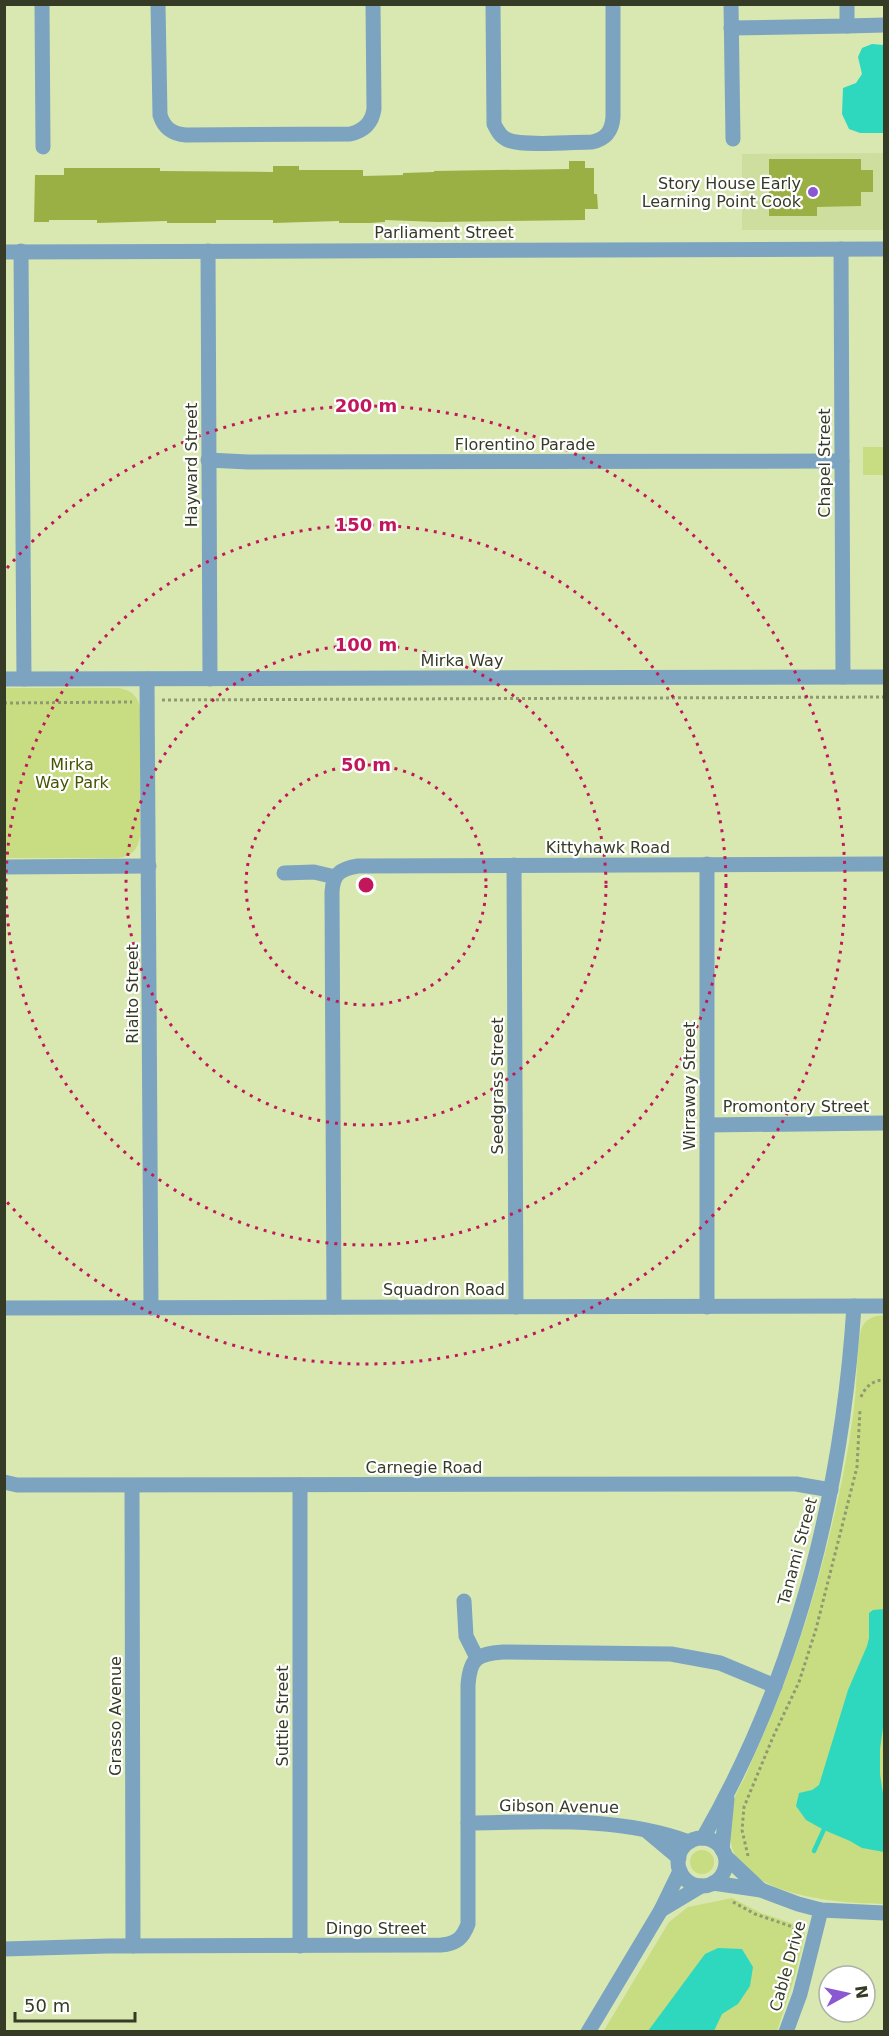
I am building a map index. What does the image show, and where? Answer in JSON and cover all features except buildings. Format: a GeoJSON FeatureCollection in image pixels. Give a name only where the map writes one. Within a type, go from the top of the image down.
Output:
{"type":"FeatureCollection","features":[{"type":"Feature","properties":{"kind":"street"},"geometry":{"type":"LineString","coordinates":[[42,4],[43,147]]}},
{"type":"Feature","properties":{"kind":"street"},"geometry":{"type":"LineString","coordinates":[[158,4],[160,115],[165,127],[179,135],[186,135],[350,134],[363,129],[371,121],[374,109],[373,4]]}},
{"type":"Feature","properties":{"kind":"street"},"geometry":{"type":"LineString","coordinates":[[493,4],[494,124],[501,136],[512,142],[521,143],[592,142],[599,141],[609,133],[614,117],[613,4]]}},
{"type":"Feature","properties":{"kind":"street"},"geometry":{"type":"LineString","coordinates":[[731,4],[733,139]]}},
{"type":"Feature","properties":{"kind":"street"},"geometry":{"type":"LineString","coordinates":[[847,4],[848,26]]}},
{"type":"Feature","properties":{"kind":"street"},"geometry":{"type":"LineString","coordinates":[[731,28],[885,25]]}},
{"type":"Feature","properties":{"kind":"street","name":"Chapel Street"},"geometry":{"type":"LineString","coordinates":[[841,249],[843,677]]}},
{"type":"Feature","properties":{"kind":"street","name":"Parliament Street"},"geometry":{"type":"LineString","coordinates":[[4,252],[885,249]]}},
{"type":"Feature","properties":{"kind":"street","name":"Hayward Street"},"geometry":{"type":"LineString","coordinates":[[208,251],[210,679]]}},
{"type":"Feature","properties":{"kind":"street"},"geometry":{"type":"LineString","coordinates":[[21,252],[24,679]]}},
{"type":"Feature","properties":{"kind":"street","name":"Florentino Parade"},"geometry":{"type":"LineString","coordinates":[[208,460],[248,462],[842,461]]}},
{"type":"Feature","properties":{"kind":"street","name":"Mirka Way"},"geometry":{"type":"LineString","coordinates":[[4,679],[885,677]]}},
{"type":"Feature","properties":{"kind":"street","name":"Rialto Street"},"geometry":{"type":"LineString","coordinates":[[147,679],[152,1308]]}},
{"type":"Feature","properties":{"kind":"street","name":"Wirraway Street"},"geometry":{"type":"LineString","coordinates":[[707,864],[707,1307]]}},
{"type":"Feature","properties":{"kind":"street","name":"Kittyhawk Road"},"geometry":{"type":"LineString","coordinates":[[335,877],[340,870],[358,866],[885,864]]}},
{"type":"Feature","properties":{"kind":"street","name":"Seedgrass Street"},"geometry":{"type":"LineString","coordinates":[[514,865],[516,1306]]}},
{"type":"Feature","properties":{"kind":"street"},"geometry":{"type":"LineString","coordinates":[[4,867],[149,866]]}},
{"type":"Feature","properties":{"kind":"street"},"geometry":{"type":"LineString","coordinates":[[284,873],[314,872],[335,877],[332,892],[334,1307]]}},
{"type":"Feature","properties":{"kind":"street","name":"Promontory Street"},"geometry":{"type":"LineString","coordinates":[[707,1125],[885,1124]]}},
{"type":"Feature","properties":{"kind":"street","name":"Tanami Street"},"geometry":{"type":"LineString","coordinates":[[696,1840],[727,1793],[752,1744],[775,1686],[806,1592],[831,1490],[845,1414],[854,1306]]}},
{"type":"Feature","properties":{"kind":"street","name":"Squadron Road"},"geometry":{"type":"LineString","coordinates":[[4,1308],[885,1306]]}},
{"type":"Feature","properties":{"kind":"street","name":"Carnegie Road"},"geometry":{"type":"LineString","coordinates":[[8,1486],[796,1484],[831,1490]]}},
{"type":"Feature","properties":{"kind":"street","name":"Suttie Street"},"geometry":{"type":"LineString","coordinates":[[300,1485],[300,1946]]}},
{"type":"Feature","properties":{"kind":"street","name":"Grasso Avenue"},"geometry":{"type":"LineString","coordinates":[[132,1486],[133,1946]]}},
{"type":"Feature","properties":{"kind":"street"},"geometry":{"type":"LineString","coordinates":[[464,1601],[466,1636],[477,1658],[488,1653],[503,1652],[671,1654],[720,1664],[775,1686]]}},
{"type":"Feature","properties":{"kind":"street","name":"Dingo Street"},"geometry":{"type":"LineString","coordinates":[[4,1949],[133,1946],[441,1945],[458,1940],[463,1936],[468,1924],[468,1685],[470,1668],[477,1658]]}},
{"type":"Feature","properties":{"kind":"street","name":"Tanami Street"},"geometry":{"type":"LineString","coordinates":[[724,1853],[727,1793]]}},
{"type":"Feature","properties":{"kind":"street","name":"Gibson Avenue"},"geometry":{"type":"LineString","coordinates":[[468,1823],[604,1823],[696,1840]]}},
{"type":"Feature","properties":{"kind":"street","name":"Gibson Avenue"},"geometry":{"type":"LineString","coordinates":[[648,1832],[679,1864]]}},
{"type":"Feature","properties":{"kind":"street"},"geometry":{"type":"LineString","coordinates":[[588,2031],[661,1910],[684,1846],[696,1840],[711,1840],[724,1853],[738,1878],[761,1890],[821,1910],[885,1913]]}},
{"type":"Feature","properties":{"kind":"street"},"geometry":{"type":"LineString","coordinates":[[661,1910],[707,1885],[724,1872],[724,1853]]}},
{"type":"Feature","properties":{"kind":"street"},"geometry":{"type":"LineString","coordinates":[[679,1864],[688,1881],[707,1885],[738,1878]]}},
{"type":"Feature","properties":{"kind":"street","name":"Cable Drive"},"geometry":{"type":"LineString","coordinates":[[786,2031],[800,1994],[821,1910]]}},
{"type":"Feature","properties":{"kind":"path"},"geometry":{"type":"LineString","coordinates":[[4,703],[166,699],[885,697]]}},
{"type":"Feature","properties":{"kind":"path"},"geometry":{"type":"LineString","coordinates":[[800,1939],[793,1927],[755,1914],[725,1898],[748,1859],[742,1830],[744,1808],[773,1737],[791,1702],[816,1629],[857,1467],[861,1398],[873,1382],[885,1380]]}},
{"type":"Feature","properties":{"kind":"shaded area","name":"Story House Early Learning Point Cook"},"geometry":{"type":"Polygon","coordinates":[[[884,153],[884,230],[742,230],[742,154],[884,153]]]}},
{"type":"Feature","properties":{"kind":"green space"},"geometry":{"type":"Polygon","coordinates":[[[863,447],[884,447],[884,475],[863,475],[863,447]]]}},
{"type":"Feature","properties":{"kind":"green space","name":"Mirka Way Park"},"geometry":{"type":"Polygon","coordinates":[[[4,688],[119,688],[127,690],[136,697],[140,708],[140,836],[136,849],[130,854],[117,858],[5,858],[4,688]]]}},
{"type":"Feature","properties":{"kind":"green space"},"geometry":{"type":"Polygon","coordinates":[[[884,1315],[884,1904],[846,1902],[802,1895],[762,1881],[735,1855],[730,1831],[734,1799],[788,1673],[824,1557],[848,1450],[860,1333],[868,1320],[884,1315]]]}},
{"type":"Feature","properties":{"kind":"green space"},"geometry":{"type":"Polygon","coordinates":[[[702,1850],[710,1854],[714,1862],[710,1870],[702,1874],[694,1870],[690,1862],[694,1854],[702,1850]]]}},
{"type":"Feature","properties":{"kind":"green space"},"geometry":{"type":"Polygon","coordinates":[[[732,1898],[761,1913],[800,1926],[805,1934],[795,1976],[777,2031],[603,2032],[669,1922],[688,1907],[732,1898]]]}},
{"type":"Feature","properties":{"kind":"water"},"geometry":{"type":"Polygon","coordinates":[[[872,44],[884,45],[884,133],[860,133],[849,129],[842,114],[843,88],[856,83],[862,74],[858,57],[862,48],[872,44]]]}},
{"type":"Feature","properties":{"kind":"water"},"geometry":{"type":"Polygon","coordinates":[[[884,1609],[884,1721],[880,1749],[880,1774],[884,1800],[884,1852],[862,1848],[824,1830],[806,1820],[796,1806],[799,1793],[812,1790],[819,1785],[848,1690],[867,1646],[869,1613],[873,1610],[884,1609]]]}},
{"type":"Feature","properties":{"kind":"water"},"geometry":{"type":"Polygon","coordinates":[[[718,1948],[742,1949],[753,1967],[750,1986],[738,2004],[722,2014],[714,2031],[648,2031],[705,1954],[718,1948]]]}},
{"type":"Feature","properties":{"kind":"waterway"},"geometry":{"type":"LineString","coordinates":[[814,1851],[826,1825]]}},
{"type":"Feature","properties":{"kind":"place","name":"Story House Early Learning Point Cook"},"geometry":{"type":"Point","coordinates":[813,192]}}]}
